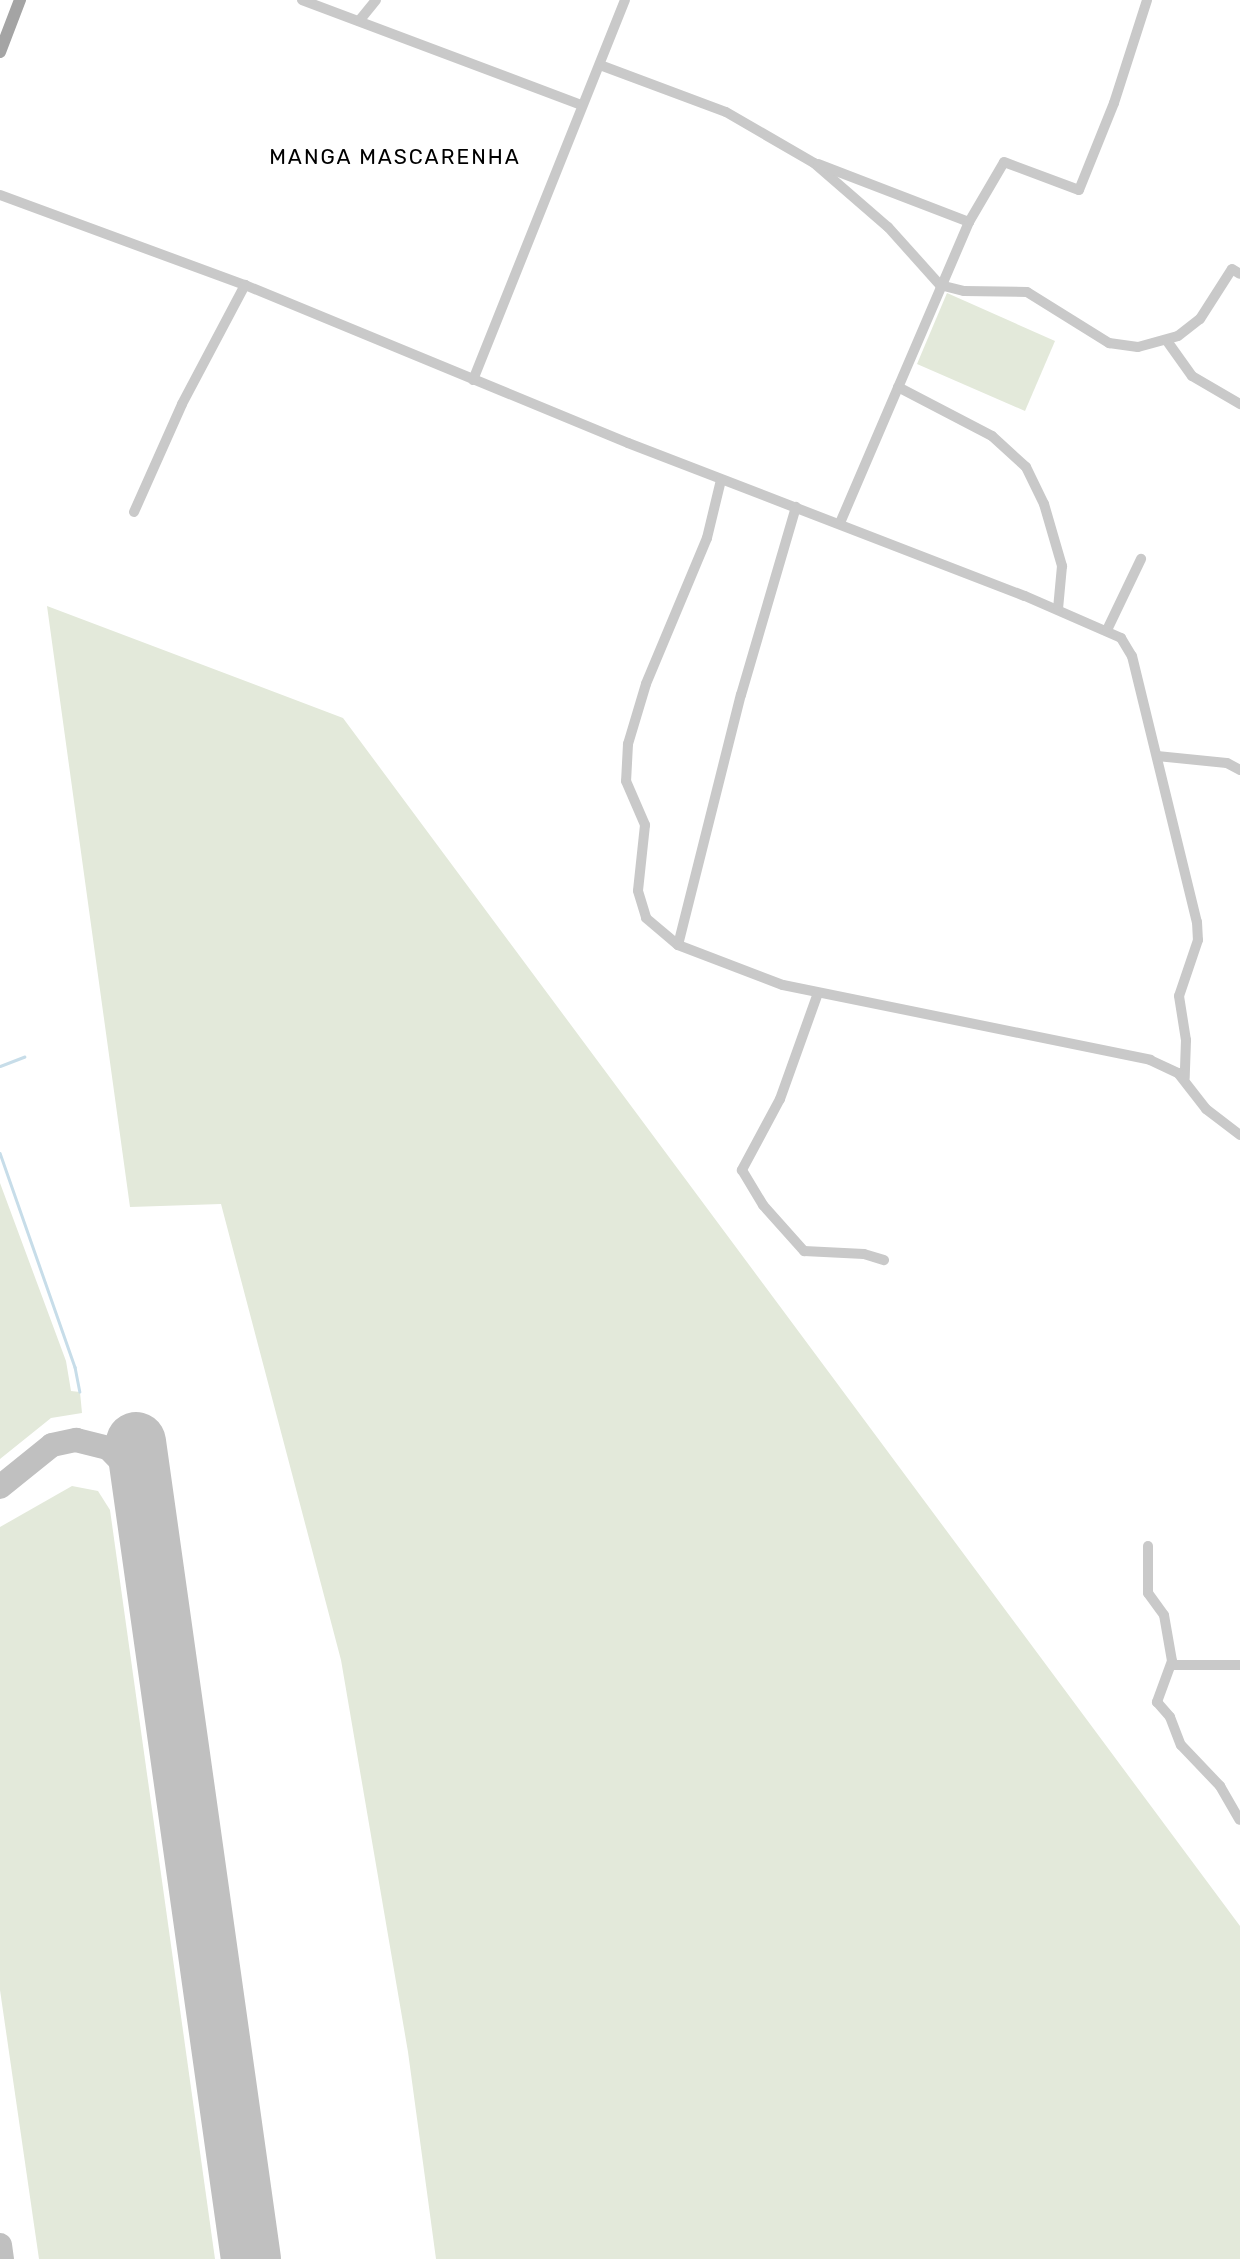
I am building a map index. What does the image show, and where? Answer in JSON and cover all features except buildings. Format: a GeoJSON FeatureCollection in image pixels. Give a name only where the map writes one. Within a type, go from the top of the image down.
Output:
{"type":"FeatureCollection","features":[{"type":"Feature","properties":{"kind":"main road"},"geometry":{"type":"LineString","coordinates":[[0,52],[20,0]]}},
{"type":"Feature","properties":{"kind":"street"},"geometry":{"type":"LineString","coordinates":[[302,0],[581,105]]}},
{"type":"Feature","properties":{"kind":"street"},"geometry":{"type":"LineString","coordinates":[[359,21],[376,0]]}},
{"type":"Feature","properties":{"kind":"street"},"geometry":{"type":"LineString","coordinates":[[473,380],[625,0]]}},
{"type":"Feature","properties":{"kind":"street"},"geometry":{"type":"LineString","coordinates":[[840,523],[940,285],[969,222],[1004,162],[1079,190],[1114,103],[1147,0]]}},
{"type":"Feature","properties":{"kind":"street"},"geometry":{"type":"LineString","coordinates":[[600,65],[726,112],[814,163],[969,222]]}},
{"type":"Feature","properties":{"kind":"street"},"geometry":{"type":"LineString","coordinates":[[814,163],[888,227],[940,285],[964,291],[1027,292],[1117,345],[1138,347],[1167,341],[1200,319],[1232,270],[1240,274]]}},
{"type":"Feature","properties":{"kind":"street"},"geometry":{"type":"LineString","coordinates":[[0,195],[245,285],[721,480],[840,523],[1058,609],[1121,638],[1132,656],[1197,922],[1198,940],[1179,996],[1186,1040],[1185,1078]]}},
{"type":"Feature","properties":{"kind":"street"},"geometry":{"type":"LineString","coordinates":[[134,512],[183,404],[245,285]]}},
{"type":"Feature","properties":{"kind":"street"},"geometry":{"type":"LineString","coordinates":[[1167,341],[1192,376],[1240,404]]}},
{"type":"Feature","properties":{"kind":"street"},"geometry":{"type":"LineString","coordinates":[[898,387],[992,436],[1026,467],[1044,504],[1062,566],[1058,609]]}},
{"type":"Feature","properties":{"kind":"street"},"geometry":{"type":"LineString","coordinates":[[721,480],[707,538],[646,684],[625,770],[645,825],[641,904],[646,918],[678,945],[771,981],[979,1029],[1079,1043],[1150,1060],[1185,1078],[1206,1109],[1240,1135]]}},
{"type":"Feature","properties":{"kind":"street"},"geometry":{"type":"LineString","coordinates":[[678,945],[741,695],[796,508]]}},
{"type":"Feature","properties":{"kind":"street"},"geometry":{"type":"LineString","coordinates":[[1107,630],[1141,559]]}},
{"type":"Feature","properties":{"kind":"street"},"geometry":{"type":"LineString","coordinates":[[1157,756],[1227,763],[1240,771]]}},
{"type":"Feature","properties":{"kind":"street"},"geometry":{"type":"LineString","coordinates":[[818,993],[780,1100],[742,1170],[763,1205],[804,1251],[884,1260]]}},
{"type":"Feature","properties":{"kind":"street"},"geometry":{"type":"LineString","coordinates":[[1148,1546],[1147,1592],[1164,1615],[1172,1665],[1157,1703],[1170,1717],[1181,1745],[1220,1786],[1240,1821]]}},
{"type":"Feature","properties":{"kind":"street"},"geometry":{"type":"LineString","coordinates":[[1172,1665],[1240,1665]]}},
{"type":"Feature","properties":{"kind":"green space"},"geometry":{"type":"Polygon","coordinates":[[[947,293],[1055,341],[1025,411],[917,364],[947,293]]]}},
{"type":"Feature","properties":{"kind":"green space"},"geometry":{"type":"Polygon","coordinates":[[[47,606],[343,718],[1240,1926],[1240,2259],[436,2259],[408,2052],[341,1660],[221,1204],[130,1207],[47,606]]]}},
{"type":"Feature","properties":{"kind":"green space"},"geometry":{"type":"Polygon","coordinates":[[[0,1183],[66,1361],[71,1391],[80,1392],[82,1413],[51,1418],[0,1459],[0,1183]]]}},
{"type":"Feature","properties":{"kind":"green space"},"geometry":{"type":"Polygon","coordinates":[[[72,1486],[98,1491],[110,1510],[215,2259],[39,2259],[0,1990],[0,1527],[72,1486]]]}},
{"type":"Feature","properties":{"kind":"waterway"},"geometry":{"type":"LineString","coordinates":[[0,1066],[24,1057]]}},
{"type":"Feature","properties":{"kind":"waterway"},"geometry":{"type":"LineString","coordinates":[[0,1153],[75,1367],[80,1392]]}},
{"type":"Feature","properties":{"kind":"taxiway"},"geometry":{"type":"LineString","coordinates":[[0,1487],[52,1445],[76,1440],[108,1448],[141,1482]]}},
{"type":"Feature","properties":{"kind":"taxiway"},"geometry":{"type":"LineString","coordinates":[[0,2245],[2,2259]]}},
{"type":"Feature","properties":{"kind":"runway"},"geometry":{"type":"LineString","coordinates":[[136,1442],[251,2259]]}},
{"type":"Feature","properties":{"kind":"district","name":"MANGA MASCARENHA"},"geometry":{"type":"Point","coordinates":[395,157]}}]}
